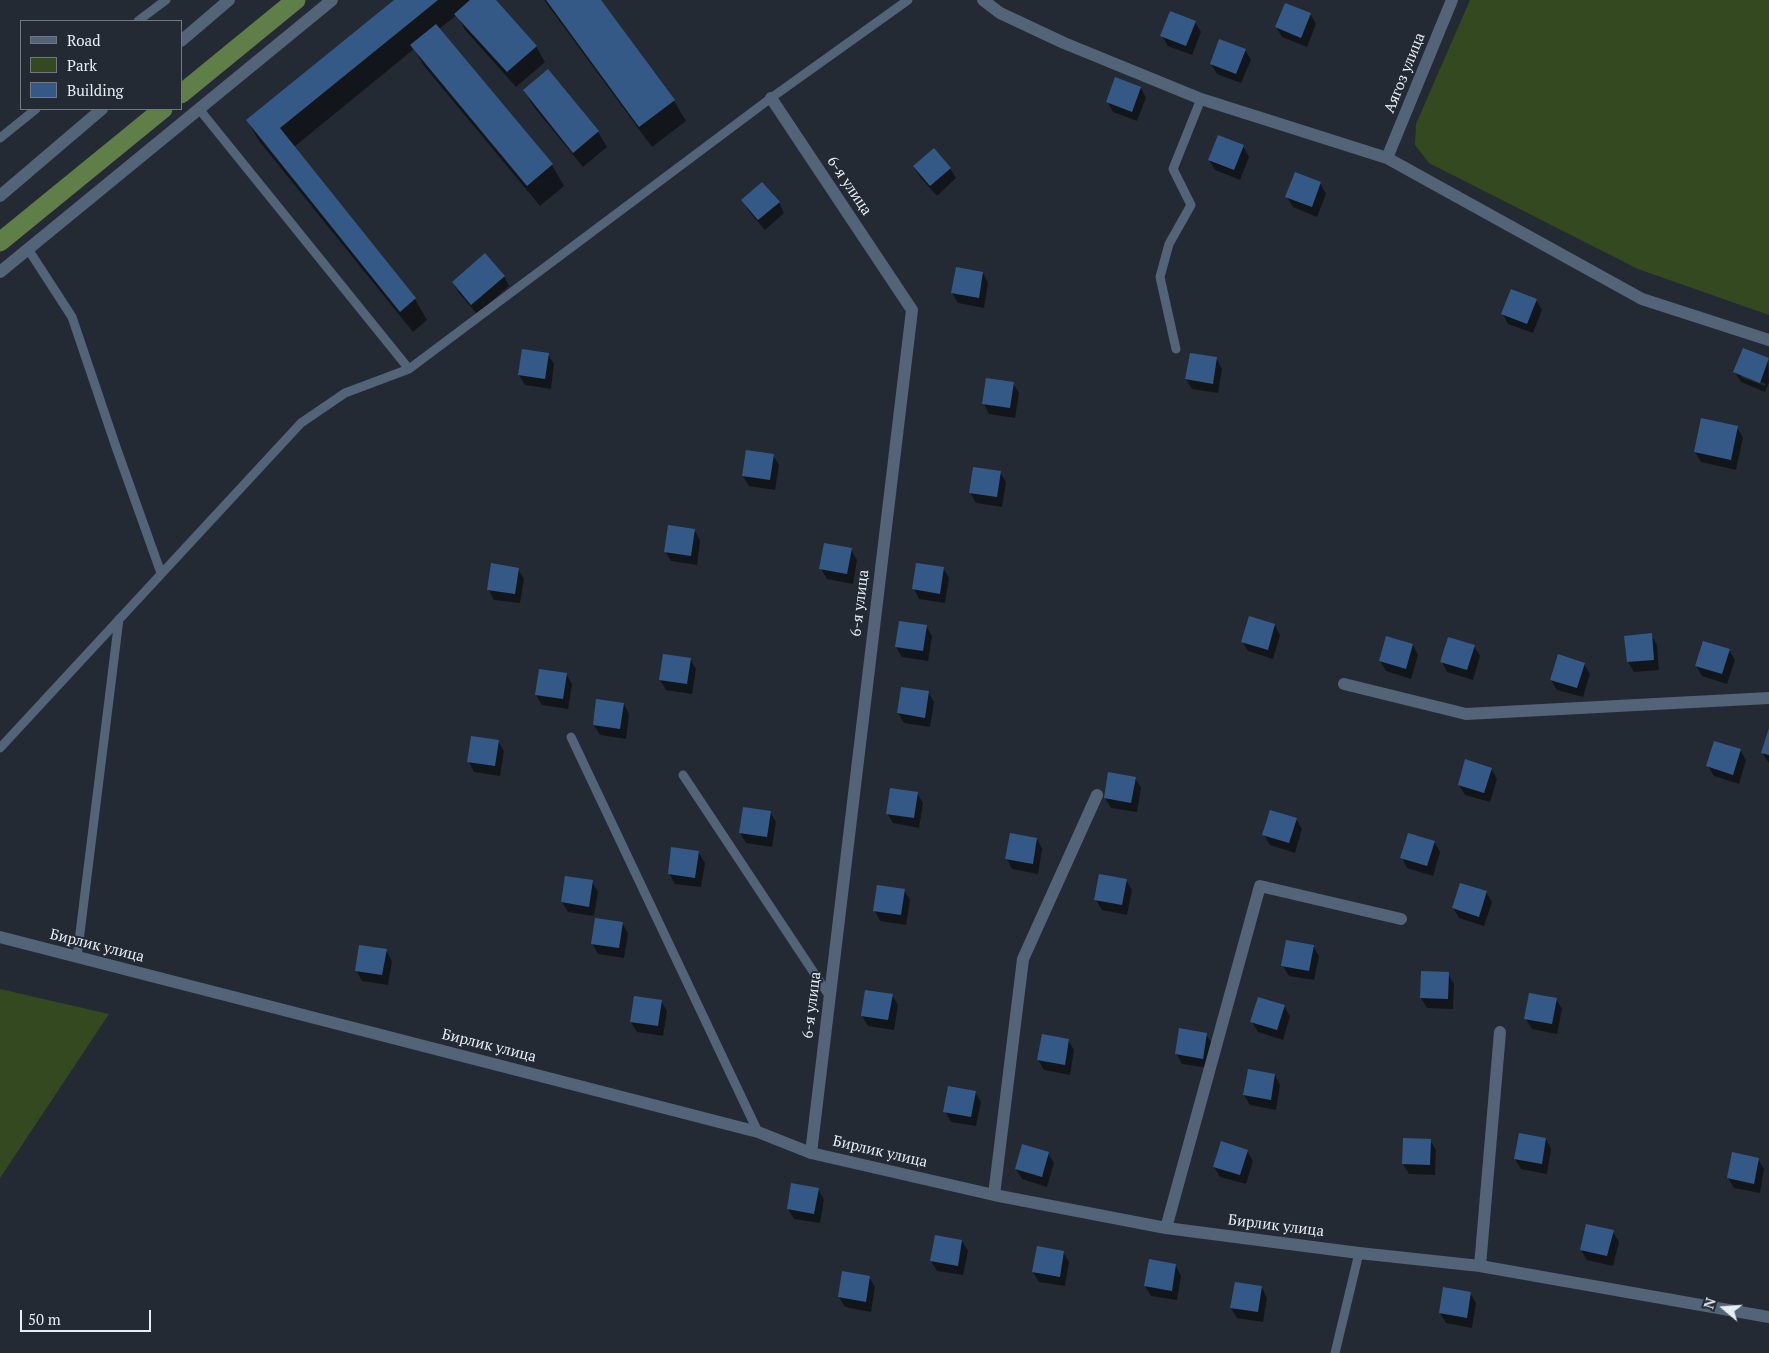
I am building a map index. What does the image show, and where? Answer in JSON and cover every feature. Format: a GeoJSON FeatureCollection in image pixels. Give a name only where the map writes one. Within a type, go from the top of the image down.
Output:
{"type":"FeatureCollection","features":[{"type":"Feature","properties":{"kind":"street"},"geometry":{"type":"LineString","coordinates":[[182,40],[229,0]]}},
{"type":"Feature","properties":{"kind":"street"},"geometry":{"type":"LineString","coordinates":[[0,272],[332,0]]}},
{"type":"Feature","properties":{"kind":"street"},"geometry":{"type":"LineString","coordinates":[[983,0],[1000,13],[1064,43],[1201,99],[1387,158],[1642,299],[1769,340]]}},
{"type":"Feature","properties":{"kind":"street","name":"Аягоз улица"},"geometry":{"type":"LineString","coordinates":[[1387,158],[1452,0]]}},
{"type":"Feature","properties":{"kind":"street","name":"6-я улица"},"geometry":{"type":"LineString","coordinates":[[771,98],[912,310],[811,1153]]}},
{"type":"Feature","properties":{"kind":"street"},"geometry":{"type":"LineString","coordinates":[[0,196],[101,110]]}},
{"type":"Feature","properties":{"kind":"street"},"geometry":{"type":"LineString","coordinates":[[1344,684],[1466,714],[1769,698]]}},
{"type":"Feature","properties":{"kind":"street"},"geometry":{"type":"LineString","coordinates":[[994,1195],[1023,959],[1097,794]]}},
{"type":"Feature","properties":{"kind":"street"},"geometry":{"type":"LineString","coordinates":[[1166,1228],[1260,886],[1401,919]]}},
{"type":"Feature","properties":{"kind":"street","name":"Бирлик улица"},"geometry":{"type":"LineString","coordinates":[[0,937],[758,1132],[811,1153],[994,1195],[1166,1228],[1358,1254],[1480,1266],[1769,1317]]}},
{"type":"Feature","properties":{"kind":"street"},"geometry":{"type":"LineString","coordinates":[[1480,1266],[1500,1032]]}},
{"type":"Feature","properties":{"kind":"lane"},"geometry":{"type":"LineString","coordinates":[[139,20],[166,0]]}},
{"type":"Feature","properties":{"kind":"lane"},"geometry":{"type":"LineString","coordinates":[[0,748],[301,423],[345,393],[409,369],[771,98],[908,0]]}},
{"type":"Feature","properties":{"kind":"lane"},"geometry":{"type":"LineString","coordinates":[[1176,349],[1160,277],[1169,244],[1191,205],[1173,169],[1201,99]]}},
{"type":"Feature","properties":{"kind":"lane"},"geometry":{"type":"LineString","coordinates":[[199,109],[409,369]]}},
{"type":"Feature","properties":{"kind":"lane"},"geometry":{"type":"LineString","coordinates":[[0,138],[35,110]]}},
{"type":"Feature","properties":{"kind":"lane"},"geometry":{"type":"LineString","coordinates":[[28,249],[72,317],[161,573]]}},
{"type":"Feature","properties":{"kind":"lane"},"geometry":{"type":"LineString","coordinates":[[77,957],[120,618]]}},
{"type":"Feature","properties":{"kind":"lane"},"geometry":{"type":"LineString","coordinates":[[571,737],[758,1132]]}},
{"type":"Feature","properties":{"kind":"lane"},"geometry":{"type":"LineString","coordinates":[[684,775],[830,997]]}},
{"type":"Feature","properties":{"kind":"lane"},"geometry":{"type":"LineString","coordinates":[[1335,1353],[1358,1254]]}},
{"type":"Feature","properties":{"kind":"green space"},"geometry":{"type":"Polygon","coordinates":[[[1470,0],[1769,0],[1769,315],[1638,269],[1429,163],[1415,145],[1416,124],[1470,0]]]}},
{"type":"Feature","properties":{"kind":"green space"},"geometry":{"type":"Polygon","coordinates":[[[0,989],[109,1014],[0,1178],[0,989]]]}},
{"type":"Feature","properties":{"kind":"building"},"geometry":{"type":"Polygon","coordinates":[[[394,0],[438,0],[280,128],[416,298],[400,312],[246,120],[394,0]]]}},
{"type":"Feature","properties":{"kind":"building"},"geometry":{"type":"Polygon","coordinates":[[[470,0],[496,0],[537,46],[507,72],[454,14],[470,0]]]}},
{"type":"Feature","properties":{"kind":"building"},"geometry":{"type":"Polygon","coordinates":[[[546,0],[601,0],[675,100],[639,127],[546,0]]]}},
{"type":"Feature","properties":{"kind":"building"},"geometry":{"type":"Polygon","coordinates":[[[1285,3],[1311,13],[1301,38],[1275,27],[1285,3]]]}},
{"type":"Feature","properties":{"kind":"building"},"geometry":{"type":"Polygon","coordinates":[[[1170,11],[1196,21],[1186,46],[1160,36],[1170,11]]]}},
{"type":"Feature","properties":{"kind":"building"},"geometry":{"type":"Polygon","coordinates":[[[436,24],[553,164],[527,186],[410,45],[436,24]]]}},
{"type":"Feature","properties":{"kind":"building"},"geometry":{"type":"Polygon","coordinates":[[[1219,39],[1246,49],[1236,74],[1210,64],[1219,39]]]}},
{"type":"Feature","properties":{"kind":"building"},"geometry":{"type":"Polygon","coordinates":[[[548,69],[599,131],[573,153],[523,90],[548,69]]]}},
{"type":"Feature","properties":{"kind":"building"},"geometry":{"type":"Polygon","coordinates":[[[1115,77],[1141,87],[1132,112],[1106,102],[1115,77]]]}},
{"type":"Feature","properties":{"kind":"building"},"geometry":{"type":"Polygon","coordinates":[[[1218,135],[1244,145],[1234,170],[1208,160],[1218,135]]]}},
{"type":"Feature","properties":{"kind":"building"},"geometry":{"type":"Polygon","coordinates":[[[934,148],[951,168],[930,186],[913,166],[934,148]]]}},
{"type":"Feature","properties":{"kind":"building"},"geometry":{"type":"Polygon","coordinates":[[[1295,172],[1321,182],[1312,207],[1285,197],[1295,172]]]}},
{"type":"Feature","properties":{"kind":"building"},"geometry":{"type":"Polygon","coordinates":[[[762,182],[780,202],[758,220],[741,200],[762,182]]]}},
{"type":"Feature","properties":{"kind":"building"},"geometry":{"type":"Polygon","coordinates":[[[485,253],[505,276],[471,305],[452,282],[485,253]]]}},
{"type":"Feature","properties":{"kind":"building"},"geometry":{"type":"Polygon","coordinates":[[[956,267],[983,272],[979,298],[951,293],[956,267]]]}},
{"type":"Feature","properties":{"kind":"building"},"geometry":{"type":"Polygon","coordinates":[[[1511,289],[1537,299],[1527,324],[1501,314],[1511,289]]]}},
{"type":"Feature","properties":{"kind":"building"},"geometry":{"type":"Polygon","coordinates":[[[1743,348],[1769,358],[1760,383],[1733,372],[1743,348]]]}},
{"type":"Feature","properties":{"kind":"building"},"geometry":{"type":"Polygon","coordinates":[[[522,349],[549,353],[545,379],[518,375],[522,349]]]}},
{"type":"Feature","properties":{"kind":"building"},"geometry":{"type":"Polygon","coordinates":[[[1190,353],[1217,357],[1213,384],[1185,379],[1190,353]]]}},
{"type":"Feature","properties":{"kind":"building"},"geometry":{"type":"Polygon","coordinates":[[[986,378],[1014,382],[1010,408],[982,404],[986,378]]]}},
{"type":"Feature","properties":{"kind":"building"},"geometry":{"type":"Polygon","coordinates":[[[1701,418],[1738,426],[1731,460],[1694,452],[1701,418]]]}},
{"type":"Feature","properties":{"kind":"building"},"geometry":{"type":"Polygon","coordinates":[[[746,450],[774,454],[770,480],[742,476],[746,450]]]}},
{"type":"Feature","properties":{"kind":"building"},"geometry":{"type":"Polygon","coordinates":[[[973,467],[1001,471],[997,497],[969,493],[973,467]]]}},
{"type":"Feature","properties":{"kind":"building"},"geometry":{"type":"Polygon","coordinates":[[[668,525],[695,529],[691,556],[664,552],[668,525]]]}},
{"type":"Feature","properties":{"kind":"building"},"geometry":{"type":"Polygon","coordinates":[[[824,543],[852,548],[847,574],[819,569],[824,543]]]}},
{"type":"Feature","properties":{"kind":"building"},"geometry":{"type":"Polygon","coordinates":[[[491,563],[519,568],[515,594],[487,590],[491,563]]]}},
{"type":"Feature","properties":{"kind":"building"},"geometry":{"type":"Polygon","coordinates":[[[916,563],[944,567],[940,594],[912,589],[916,563]]]}},
{"type":"Feature","properties":{"kind":"building"},"geometry":{"type":"Polygon","coordinates":[[[1249,616],[1275,624],[1268,650],[1241,642],[1249,616]]]}},
{"type":"Feature","properties":{"kind":"building"},"geometry":{"type":"Polygon","coordinates":[[[899,621],[927,625],[923,651],[895,647],[899,621]]]}},
{"type":"Feature","properties":{"kind":"building"},"geometry":{"type":"Polygon","coordinates":[[[1652,633],[1654,660],[1627,662],[1624,636],[1652,633]]]}},
{"type":"Feature","properties":{"kind":"building"},"geometry":{"type":"Polygon","coordinates":[[[1386,636],[1413,644],[1406,669],[1379,661],[1386,636]]]}},
{"type":"Feature","properties":{"kind":"building"},"geometry":{"type":"Polygon","coordinates":[[[1448,637],[1475,645],[1467,670],[1440,662],[1448,637]]]}},
{"type":"Feature","properties":{"kind":"building"},"geometry":{"type":"Polygon","coordinates":[[[1703,641],[1730,649],[1722,674],[1695,666],[1703,641]]]}},
{"type":"Feature","properties":{"kind":"building"},"geometry":{"type":"Polygon","coordinates":[[[663,654],[691,658],[687,684],[659,680],[663,654]]]}},
{"type":"Feature","properties":{"kind":"building"},"geometry":{"type":"Polygon","coordinates":[[[1558,654],[1585,663],[1577,688],[1550,680],[1558,654]]]}},
{"type":"Feature","properties":{"kind":"building"},"geometry":{"type":"Polygon","coordinates":[[[539,669],[567,673],[563,699],[535,695],[539,669]]]}},
{"type":"Feature","properties":{"kind":"building"},"geometry":{"type":"Polygon","coordinates":[[[901,687],[929,691],[925,718],[897,713],[901,687]]]}},
{"type":"Feature","properties":{"kind":"building"},"geometry":{"type":"Polygon","coordinates":[[[596,699],[624,703],[620,729],[593,725],[596,699]]]}},
{"type":"Feature","properties":{"kind":"building"},"geometry":{"type":"Polygon","coordinates":[[[1769,728],[1769,755],[1761,753],[1769,728]]]}},
{"type":"Feature","properties":{"kind":"building"},"geometry":{"type":"Polygon","coordinates":[[[471,736],[499,740],[495,766],[467,762],[471,736]]]}},
{"type":"Feature","properties":{"kind":"building"},"geometry":{"type":"Polygon","coordinates":[[[1714,741],[1741,749],[1733,775],[1706,766],[1714,741]]]}},
{"type":"Feature","properties":{"kind":"building"},"geometry":{"type":"Polygon","coordinates":[[[1465,759],[1492,768],[1484,793],[1458,785],[1465,759]]]}},
{"type":"Feature","properties":{"kind":"building"},"geometry":{"type":"Polygon","coordinates":[[[1108,772],[1136,777],[1131,803],[1104,798],[1108,772]]]}},
{"type":"Feature","properties":{"kind":"building"},"geometry":{"type":"Polygon","coordinates":[[[890,788],[918,792],[914,818],[886,814],[890,788]]]}},
{"type":"Feature","properties":{"kind":"building"},"geometry":{"type":"Polygon","coordinates":[[[743,807],[771,811],[767,837],[739,833],[743,807]]]}},
{"type":"Feature","properties":{"kind":"building"},"geometry":{"type":"Polygon","coordinates":[[[1270,810],[1297,818],[1289,843],[1262,835],[1270,810]]]}},
{"type":"Feature","properties":{"kind":"building"},"geometry":{"type":"Polygon","coordinates":[[[1010,833],[1037,838],[1033,864],[1005,859],[1010,833]]]}},
{"type":"Feature","properties":{"kind":"building"},"geometry":{"type":"Polygon","coordinates":[[[1408,833],[1435,841],[1427,866],[1400,858],[1408,833]]]}},
{"type":"Feature","properties":{"kind":"building"},"geometry":{"type":"Polygon","coordinates":[[[671,847],[699,851],[695,878],[668,874],[671,847]]]}},
{"type":"Feature","properties":{"kind":"building"},"geometry":{"type":"Polygon","coordinates":[[[1099,874],[1127,879],[1122,905],[1094,900],[1099,874]]]}},
{"type":"Feature","properties":{"kind":"building"},"geometry":{"type":"Polygon","coordinates":[[[565,876],[593,880],[589,907],[561,902],[565,876]]]}},
{"type":"Feature","properties":{"kind":"building"},"geometry":{"type":"Polygon","coordinates":[[[1460,883],[1487,891],[1479,917],[1452,908],[1460,883]]]}},
{"type":"Feature","properties":{"kind":"building"},"geometry":{"type":"Polygon","coordinates":[[[877,885],[905,889],[901,915],[873,911],[877,885]]]}},
{"type":"Feature","properties":{"kind":"building"},"geometry":{"type":"Polygon","coordinates":[[[595,918],[623,922],[619,948],[591,944],[595,918]]]}},
{"type":"Feature","properties":{"kind":"building"},"geometry":{"type":"Polygon","coordinates":[[[1286,940],[1314,945],[1309,971],[1281,966],[1286,940]]]}},
{"type":"Feature","properties":{"kind":"building"},"geometry":{"type":"Polygon","coordinates":[[[359,945],[387,949],[382,975],[355,971],[359,945]]]}},
{"type":"Feature","properties":{"kind":"building"},"geometry":{"type":"Polygon","coordinates":[[[1421,971],[1449,972],[1448,999],[1420,998],[1421,971]]]}},
{"type":"Feature","properties":{"kind":"building"},"geometry":{"type":"Polygon","coordinates":[[[865,990],[893,994],[888,1020],[861,1016],[865,990]]]}},
{"type":"Feature","properties":{"kind":"building"},"geometry":{"type":"Polygon","coordinates":[[[1529,993],[1557,998],[1552,1024],[1524,1019],[1529,993]]]}},
{"type":"Feature","properties":{"kind":"building"},"geometry":{"type":"Polygon","coordinates":[[[634,996],[662,1000],[658,1026],[630,1022],[634,996]]]}},
{"type":"Feature","properties":{"kind":"building"},"geometry":{"type":"Polygon","coordinates":[[[1258,997],[1285,1005],[1277,1030],[1250,1022],[1258,997]]]}},
{"type":"Feature","properties":{"kind":"building"},"geometry":{"type":"Polygon","coordinates":[[[1179,1028],[1207,1033],[1203,1059],[1175,1054],[1179,1028]]]}},
{"type":"Feature","properties":{"kind":"building"},"geometry":{"type":"Polygon","coordinates":[[[1042,1034],[1069,1039],[1065,1065],[1037,1060],[1042,1034]]]}},
{"type":"Feature","properties":{"kind":"building"},"geometry":{"type":"Polygon","coordinates":[[[1248,1069],[1275,1074],[1271,1100],[1243,1095],[1248,1069]]]}},
{"type":"Feature","properties":{"kind":"building"},"geometry":{"type":"Polygon","coordinates":[[[948,1086],[976,1091],[971,1117],[943,1112],[948,1086]]]}},
{"type":"Feature","properties":{"kind":"building"},"geometry":{"type":"Polygon","coordinates":[[[1519,1133],[1546,1138],[1542,1164],[1514,1159],[1519,1133]]]}},
{"type":"Feature","properties":{"kind":"building"},"geometry":{"type":"Polygon","coordinates":[[[1403,1138],[1431,1139],[1430,1165],[1402,1164],[1403,1138]]]}},
{"type":"Feature","properties":{"kind":"building"},"geometry":{"type":"Polygon","coordinates":[[[1221,1141],[1248,1150],[1240,1175],[1213,1167],[1221,1141]]]}},
{"type":"Feature","properties":{"kind":"building"},"geometry":{"type":"Polygon","coordinates":[[[1022,1144],[1049,1152],[1042,1177],[1015,1169],[1022,1144]]]}},
{"type":"Feature","properties":{"kind":"building"},"geometry":{"type":"Polygon","coordinates":[[[1732,1152],[1759,1158],[1754,1184],[1727,1178],[1732,1152]]]}},
{"type":"Feature","properties":{"kind":"building"},"geometry":{"type":"Polygon","coordinates":[[[791,1183],[819,1188],[814,1214],[787,1209],[791,1183]]]}},
{"type":"Feature","properties":{"kind":"building"},"geometry":{"type":"Polygon","coordinates":[[[1586,1224],[1614,1230],[1607,1256],[1580,1250],[1586,1224]]]}},
{"type":"Feature","properties":{"kind":"building"},"geometry":{"type":"Polygon","coordinates":[[[935,1235],[962,1240],[958,1266],[930,1261],[935,1235]]]}},
{"type":"Feature","properties":{"kind":"building"},"geometry":{"type":"Polygon","coordinates":[[[1037,1246],[1064,1251],[1060,1277],[1032,1272],[1037,1246]]]}},
{"type":"Feature","properties":{"kind":"building"},"geometry":{"type":"Polygon","coordinates":[[[1149,1259],[1176,1264],[1172,1291],[1144,1286],[1149,1259]]]}},
{"type":"Feature","properties":{"kind":"building"},"geometry":{"type":"Polygon","coordinates":[[[842,1271],[870,1276],[866,1302],[838,1297],[842,1271]]]}},
{"type":"Feature","properties":{"kind":"building"},"geometry":{"type":"Polygon","coordinates":[[[1235,1282],[1262,1286],[1258,1312],[1230,1308],[1235,1282]]]}},
{"type":"Feature","properties":{"kind":"building"},"geometry":{"type":"Polygon","coordinates":[[[1443,1287],[1471,1292],[1467,1318],[1439,1313],[1443,1287]]]}},
{"type":"Feature","properties":{"kind":"waterway"},"geometry":{"type":"LineString","coordinates":[[182,93],[296,0]]}},
{"type":"Feature","properties":{"kind":"waterway"},"geometry":{"type":"LineString","coordinates":[[0,242],[162,110]]}}]}
